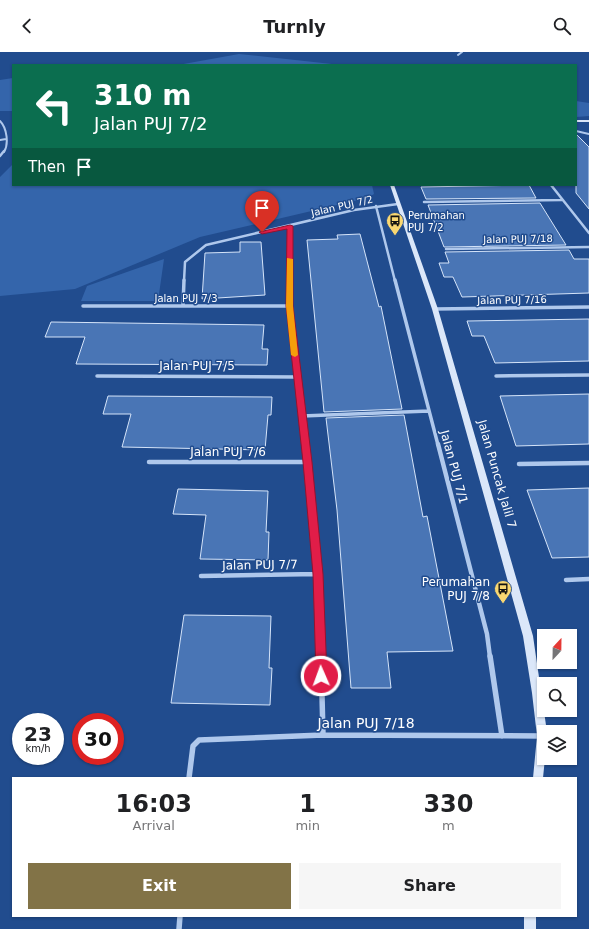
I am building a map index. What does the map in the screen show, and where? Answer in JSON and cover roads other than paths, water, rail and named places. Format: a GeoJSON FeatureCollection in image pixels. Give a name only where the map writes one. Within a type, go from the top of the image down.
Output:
{"type":"FeatureCollection","features":[{"type":"Feature","properties":{"kind":"street"},"geometry":{"type":"LineString","coordinates":[[458,55],[462,52]]}},
{"type":"Feature","properties":{"kind":"street"},"geometry":{"type":"LineString","coordinates":[[0,121],[6,139],[7,148],[0,156]]}},
{"type":"Feature","properties":{"kind":"street"},"geometry":{"type":"LineString","coordinates":[[577,122],[589,121]]}},
{"type":"Feature","properties":{"kind":"street"},"geometry":{"type":"LineString","coordinates":[[577,131],[589,134]]}},
{"type":"Feature","properties":{"kind":"street"},"geometry":{"type":"LineString","coordinates":[[0,140],[6,139]]}},
{"type":"Feature","properties":{"kind":"street","name":"Jalan Puncak Jalil 7"},"geometry":{"type":"LineString","coordinates":[[392,186],[435,309],[528,636],[541,725]]}},
{"type":"Feature","properties":{"kind":"street"},"geometry":{"type":"LineString","coordinates":[[552,186],[589,233]]}},
{"type":"Feature","properties":{"kind":"street"},"geometry":{"type":"LineString","coordinates":[[424,202],[562,200]]}},
{"type":"Feature","properties":{"kind":"street","name":"Jalan PUJ 7/2"},"geometry":{"type":"LineString","coordinates":[[183,306],[185,262],[206,244],[290,226],[354,210],[398,204]]}},
{"type":"Feature","properties":{"kind":"street","name":"Jalan PUJ 7/1"},"geometry":{"type":"LineString","coordinates":[[376,206],[487,634],[502,736]]}},
{"type":"Feature","properties":{"kind":"street"},"geometry":{"type":"LineString","coordinates":[[290,226],[289,306],[308,462],[318,574],[323,735]]}},
{"type":"Feature","properties":{"kind":"street","name":"Jalan PUJ 7/18"},"geometry":{"type":"LineString","coordinates":[[446,249],[589,247]]}},
{"type":"Feature","properties":{"kind":"street","name":"Jalan PUJ 7/3"},"geometry":{"type":"LineString","coordinates":[[83,306],[289,306]]}},
{"type":"Feature","properties":{"kind":"street","name":"Jalan PUJ 7/16"},"geometry":{"type":"LineString","coordinates":[[435,309],[589,307]]}},
{"type":"Feature","properties":{"kind":"street"},"geometry":{"type":"LineString","coordinates":[[496,376],[589,375]]}},
{"type":"Feature","properties":{"kind":"street","name":"Jalan PUJ 7/5"},"geometry":{"type":"LineString","coordinates":[[98,376],[297,377]]}},
{"type":"Feature","properties":{"kind":"street"},"geometry":{"type":"LineString","coordinates":[[302,416],[429,411]]}},
{"type":"Feature","properties":{"kind":"street","name":"Jalan PUJ 7/6"},"geometry":{"type":"LineString","coordinates":[[149,462],[308,462]]}},
{"type":"Feature","properties":{"kind":"street"},"geometry":{"type":"LineString","coordinates":[[519,464],[589,463]]}},
{"type":"Feature","properties":{"kind":"street","name":"Jalan PUJ 7/7"},"geometry":{"type":"LineString","coordinates":[[201,576],[318,574]]}},
{"type":"Feature","properties":{"kind":"street"},"geometry":{"type":"LineString","coordinates":[[566,580],[589,579]]}},
{"type":"Feature","properties":{"kind":"street","name":"Jalan PUJ 7/18"},"geometry":{"type":"LineString","coordinates":[[189,777],[193,746],[199,740],[323,735],[537,736]]}},
{"type":"Feature","properties":{"kind":"street","name":"Jalan Puncak Jalil 7"},"geometry":{"type":"LineString","coordinates":[[538,777],[539,765]]}},
{"type":"Feature","properties":{"kind":"street"},"geometry":{"type":"LineString","coordinates":[[179,929],[180,917]]}},
{"type":"Feature","properties":{"kind":"street"},"geometry":{"type":"LineString","coordinates":[[530,917],[530,929]]}},
{"type":"Feature","properties":{"kind":"place","name":"Perumahan PUJ 7/2"},"geometry":{"type":"Point","coordinates":[395,236]}},
{"type":"Feature","properties":{"kind":"place","name":"Perumahan PUJ 7/8"},"geometry":{"type":"Point","coordinates":[503,604]}}]}
